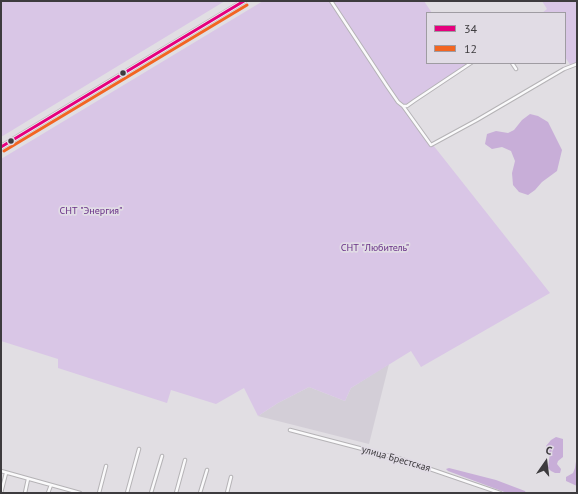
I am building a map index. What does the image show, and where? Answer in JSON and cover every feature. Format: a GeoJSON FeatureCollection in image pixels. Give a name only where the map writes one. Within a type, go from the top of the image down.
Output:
{"type":"FeatureCollection","features":[{"type":"Feature","properties":{"kind":"main road"},"geometry":{"type":"LineString","coordinates":[[1,147],[244,1]]}},
{"type":"Feature","properties":{"kind":"street"},"geometry":{"type":"LineString","coordinates":[[331,1],[398,102],[403,106],[431,145],[564,69],[577,64]]}},
{"type":"Feature","properties":{"kind":"street"},"geometry":{"type":"LineString","coordinates":[[403,106],[407,106],[414,102],[469,64]]}},
{"type":"Feature","properties":{"kind":"street"},"geometry":{"type":"LineString","coordinates":[[513,64],[516,69]]}},
{"type":"Feature","properties":{"kind":"street","name":"улица Брестская"},"geometry":{"type":"LineString","coordinates":[[290,430],[401,459],[500,493]]}},
{"type":"Feature","properties":{"kind":"street"},"geometry":{"type":"LineString","coordinates":[[127,493],[139,449]]}},
{"type":"Feature","properties":{"kind":"street"},"geometry":{"type":"LineString","coordinates":[[151,493],[162,456]]}},
{"type":"Feature","properties":{"kind":"street"},"geometry":{"type":"LineString","coordinates":[[176,493],[185,460]]}},
{"type":"Feature","properties":{"kind":"street"},"geometry":{"type":"LineString","coordinates":[[99,493],[106,466]]}},
{"type":"Feature","properties":{"kind":"street"},"geometry":{"type":"LineString","coordinates":[[200,493],[207,470]]}},
{"type":"Feature","properties":{"kind":"street"},"geometry":{"type":"LineString","coordinates":[[1,471],[80,493]]}},
{"type":"Feature","properties":{"kind":"street"},"geometry":{"type":"LineString","coordinates":[[1,493],[6,473]]}},
{"type":"Feature","properties":{"kind":"street"},"geometry":{"type":"LineString","coordinates":[[227,493],[231,477]]}},
{"type":"Feature","properties":{"kind":"street"},"geometry":{"type":"LineString","coordinates":[[24,493],[28,479]]}},
{"type":"Feature","properties":{"kind":"street"},"geometry":{"type":"LineString","coordinates":[[48,493],[51,485]]}},
{"type":"Feature","properties":{"kind":"shaded area"},"geometry":{"type":"Polygon","coordinates":[[[530,114],[538,116],[548,122],[562,150],[557,171],[528,195],[519,192],[513,185],[512,173],[515,161],[511,151],[502,147],[492,149],[485,144],[487,134],[496,131],[508,133],[514,130],[522,120],[530,114]]]}},
{"type":"Feature","properties":{"kind":"shaded area"},"geometry":{"type":"Polygon","coordinates":[[[389,364],[369,444],[258,416],[278,403],[309,387],[345,401],[351,388],[389,364]]]}},
{"type":"Feature","properties":{"kind":"shaded area"},"geometry":{"type":"Polygon","coordinates":[[[556,437],[563,439],[563,457],[557,464],[561,469],[560,473],[555,473],[548,468],[550,453],[547,451],[546,446],[556,437]]]}},
{"type":"Feature","properties":{"kind":"shaded area"},"geometry":{"type":"Polygon","coordinates":[[[577,455],[577,486],[566,481],[566,477],[573,473],[577,455]]]}},
{"type":"Feature","properties":{"kind":"shaded area"},"geometry":{"type":"Polygon","coordinates":[[[449,468],[496,480],[525,491],[526,493],[507,493],[446,469],[449,468]]]}},
{"type":"Feature","properties":{"kind":"green space"},"geometry":{"type":"Polygon","coordinates":[[[1,1],[225,1],[1,137],[1,1]]]}},
{"type":"Feature","properties":{"kind":"green space"},"geometry":{"type":"Polygon","coordinates":[[[263,1],[424,1],[431,12],[426,12],[426,64],[470,64],[403,107],[550,293],[421,367],[411,351],[351,388],[345,401],[309,387],[278,403],[258,416],[244,388],[216,404],[171,390],[167,403],[58,368],[58,359],[1,341],[1,159],[263,1]]]}},
{"type":"Feature","properties":{"kind":"green space"},"geometry":{"type":"Polygon","coordinates":[[[542,1],[577,1],[577,64],[571,66],[566,58],[566,12],[543,12],[547,9],[542,1]]]}},
{"type":"Feature","properties":{"kind":"transit line","name":"34"},"geometry":{"type":"LineString","coordinates":[[1,147],[244,1]]}},
{"type":"Feature","properties":{"kind":"transit line","name":"12"},"geometry":{"type":"LineString","coordinates":[[4,151],[247,5]]}},
{"type":"Feature","properties":{"kind":"park label","name":"СНТ \"Энергия\""},"geometry":{"type":"Point","coordinates":[91,211]}},
{"type":"Feature","properties":{"kind":"park label","name":"СНТ \"Любитель\""},"geometry":{"type":"Point","coordinates":[375,248]}}]}
